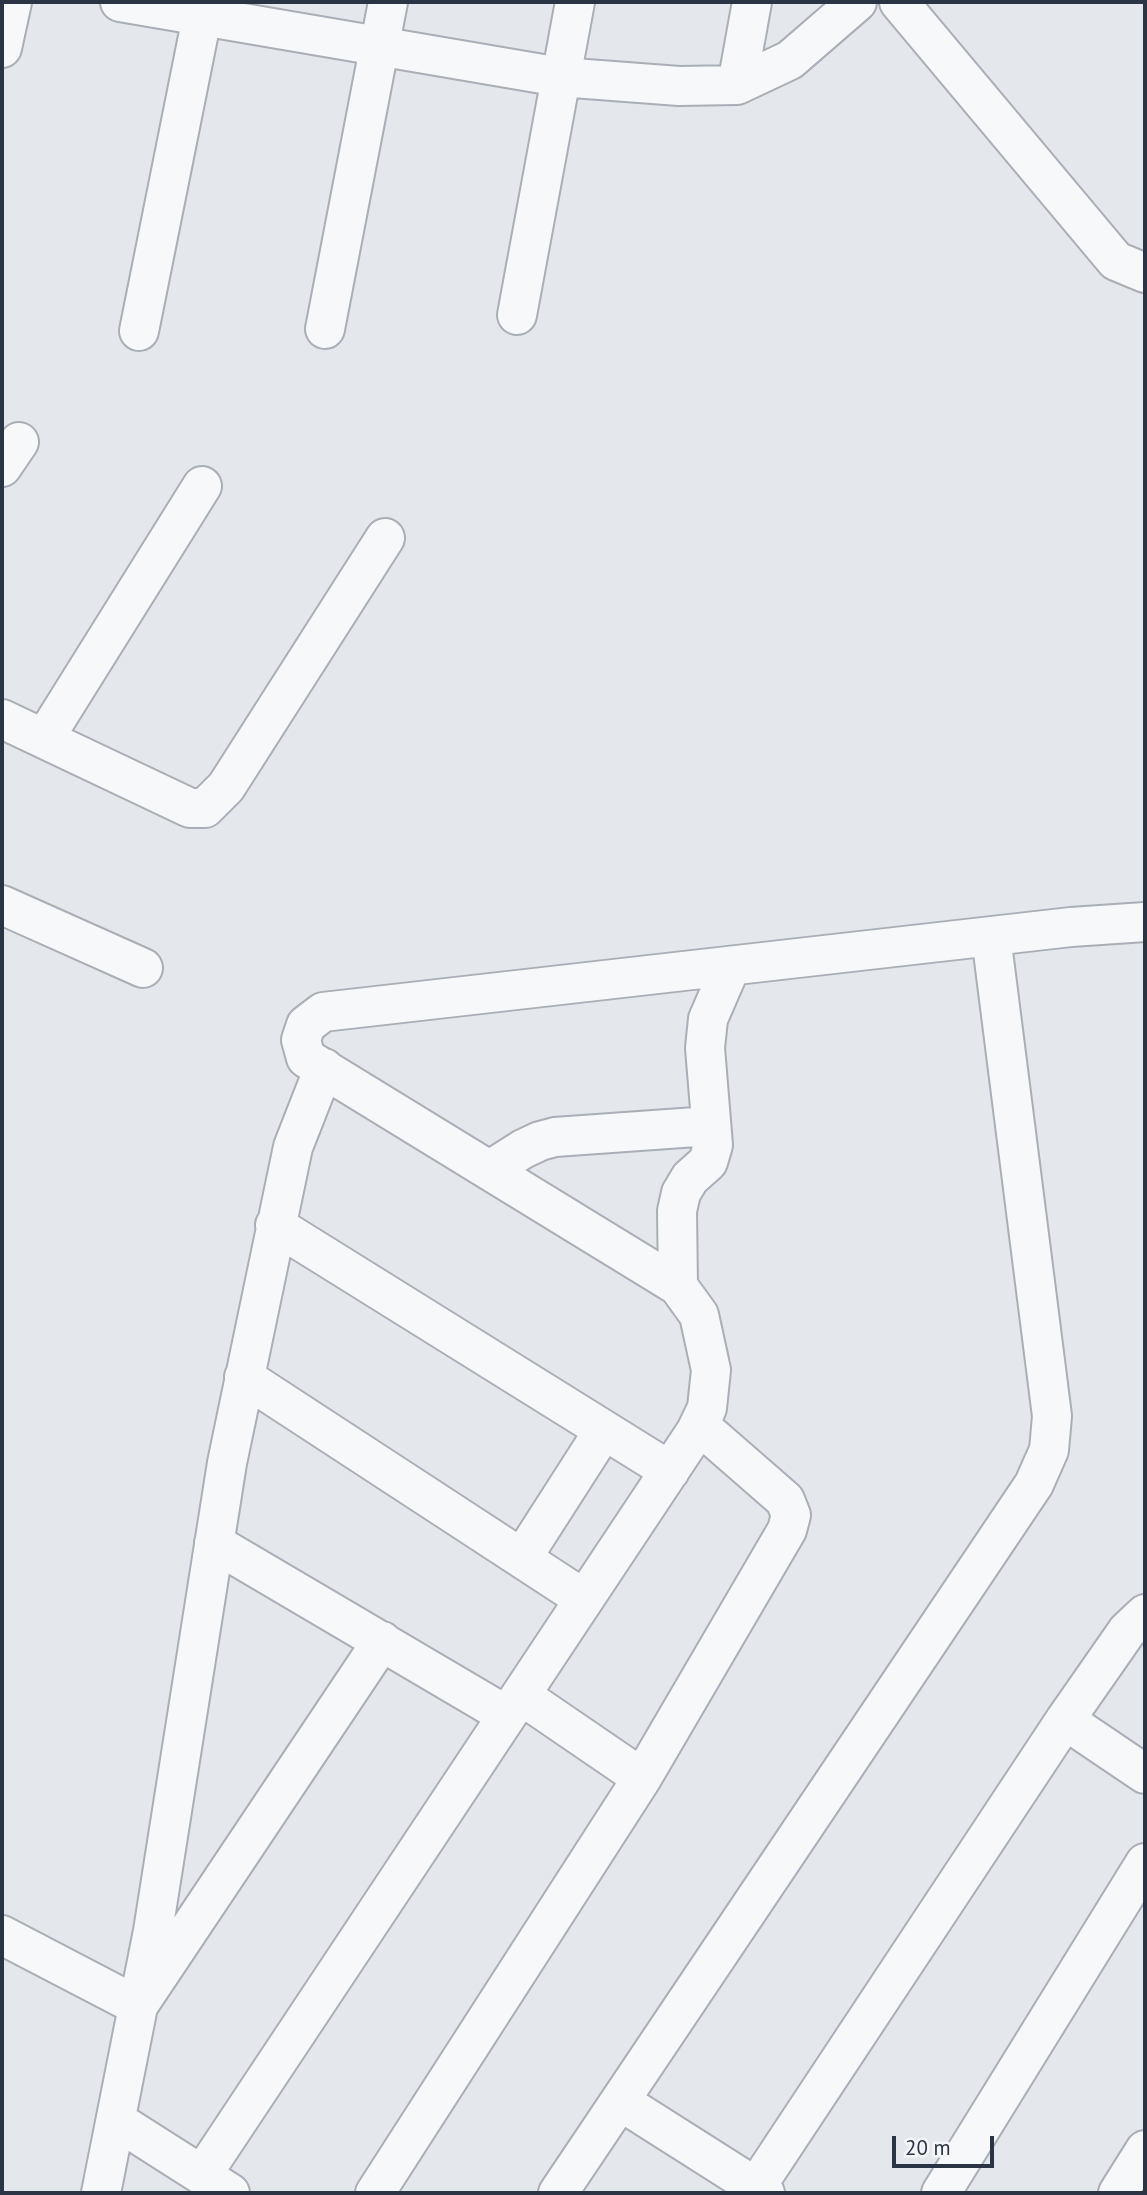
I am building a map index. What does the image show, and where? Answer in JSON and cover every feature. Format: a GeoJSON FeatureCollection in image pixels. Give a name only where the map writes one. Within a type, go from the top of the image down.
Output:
{"type":"FeatureCollection","features":[{"type":"Feature","properties":{"kind":"street"},"geometry":{"type":"LineString","coordinates":[[2,48],[12,2]]}},
{"type":"Feature","properties":{"kind":"street"},"geometry":{"type":"LineString","coordinates":[[120,2],[203,9],[379,48],[560,77],[679,86],[737,85],[790,60],[857,2]]}},
{"type":"Feature","properties":{"kind":"street"},"geometry":{"type":"LineString","coordinates":[[325,329],[388,2]]}},
{"type":"Feature","properties":{"kind":"street"},"geometry":{"type":"LineString","coordinates":[[517,315],[575,2]]}},
{"type":"Feature","properties":{"kind":"street"},"geometry":{"type":"LineString","coordinates":[[737,85],[752,2]]}},
{"type":"Feature","properties":{"kind":"street"},"geometry":{"type":"LineString","coordinates":[[899,2],[1116,261],[1145,273]]}},
{"type":"Feature","properties":{"kind":"street"},"geometry":{"type":"LineString","coordinates":[[139,331],[203,9]]}},
{"type":"Feature","properties":{"kind":"street"},"geometry":{"type":"LineString","coordinates":[[44,739],[202,486]]}},
{"type":"Feature","properties":{"kind":"street"},"geometry":{"type":"LineString","coordinates":[[2,719],[190,808],[205,808],[226,787],[385,538]]}},
{"type":"Feature","properties":{"kind":"street"},"geometry":{"type":"LineString","coordinates":[[2,905],[143,968]]}},
{"type":"Feature","properties":{"kind":"street"},"geometry":{"type":"LineString","coordinates":[[117,2120],[216,2184],[514,1706],[670,1471],[707,1408],[711,1370],[699,1315],[678,1286],[306,1058],[301,1041],[306,1025],[323,1013],[991,936],[1145,922]]}},
{"type":"Feature","properties":{"kind":"street"},"geometry":{"type":"LineString","coordinates":[[558,2193],[1034,1485],[1049,1450],[1052,1416],[991,936]]}},
{"type":"Feature","properties":{"kind":"street"},"geometry":{"type":"LineString","coordinates":[[678,1286],[677,1211],[681,1193],[690,1178],[708,1162],[713,1145],[705,1048],[708,1019],[731,966]]}},
{"type":"Feature","properties":{"kind":"street"},"geometry":{"type":"LineString","coordinates":[[101,2193],[155,1918],[214,1543],[244,1377],[293,1147],[324,1068]]}},
{"type":"Feature","properties":{"kind":"street"},"geometry":{"type":"LineString","coordinates":[[489,1170],[523,1149],[555,1137],[710,1126]]}},
{"type":"Feature","properties":{"kind":"street"},"geometry":{"type":"LineString","coordinates":[[275,1225],[670,1471]]}},
{"type":"Feature","properties":{"kind":"street"},"geometry":{"type":"LineString","coordinates":[[244,1377],[584,1599]]}},
{"type":"Feature","properties":{"kind":"street"},"geometry":{"type":"LineString","coordinates":[[375,2193],[642,1778],[787,1530],[791,1515],[785,1500],[699,1425]]}},
{"type":"Feature","properties":{"kind":"street"},"geometry":{"type":"LineString","coordinates":[[522,1558],[604,1430]]}},
{"type":"Feature","properties":{"kind":"street"},"geometry":{"type":"LineString","coordinates":[[214,1543],[382,1641],[514,1706],[642,1778]]}},
{"type":"Feature","properties":{"kind":"street"},"geometry":{"type":"LineString","coordinates":[[620,2102],[761,2190],[1065,1720],[1127,1631],[1145,1614]]}},
{"type":"Feature","properties":{"kind":"street"},"geometry":{"type":"LineString","coordinates":[[138,2006],[382,1641]]}},
{"type":"Feature","properties":{"kind":"street"},"geometry":{"type":"LineString","coordinates":[[1065,1720],[1145,1774]]}},
{"type":"Feature","properties":{"kind":"street"},"geometry":{"type":"LineString","coordinates":[[941,2193],[1145,1863]]}},
{"type":"Feature","properties":{"kind":"street"},"geometry":{"type":"LineString","coordinates":[[2,1935],[138,2006]]}},
{"type":"Feature","properties":{"kind":"street"},"geometry":{"type":"LineString","coordinates":[[1118,2193],[1145,2150]]}}]}
